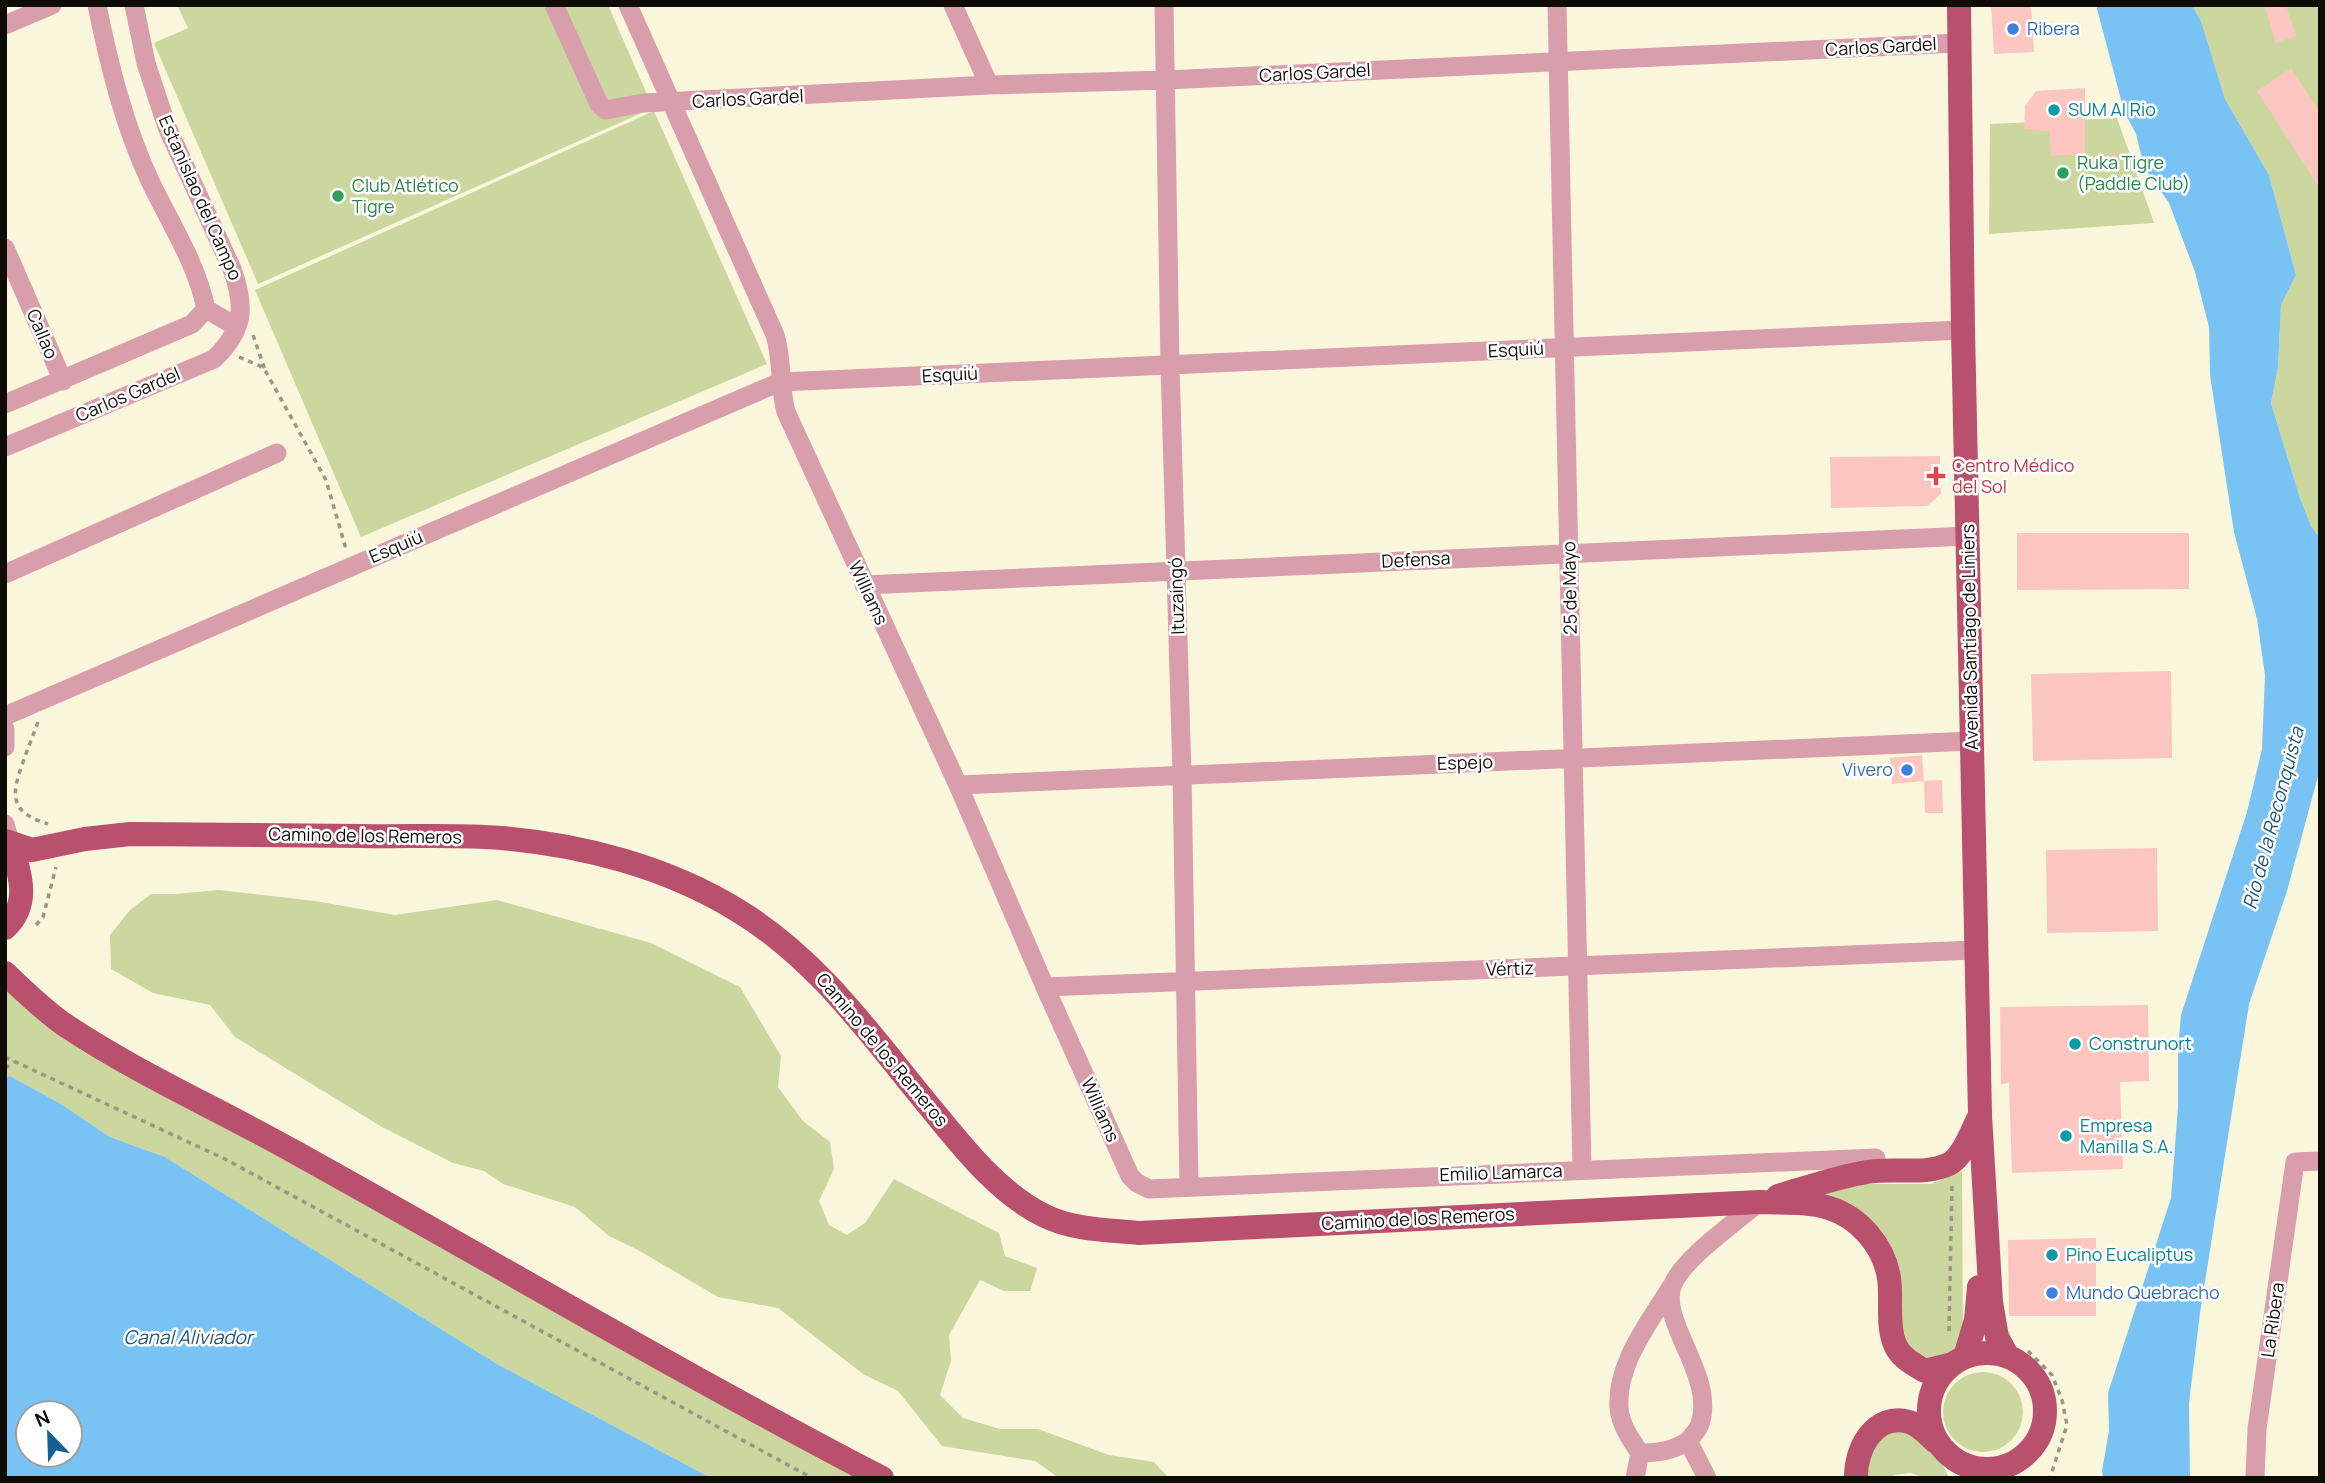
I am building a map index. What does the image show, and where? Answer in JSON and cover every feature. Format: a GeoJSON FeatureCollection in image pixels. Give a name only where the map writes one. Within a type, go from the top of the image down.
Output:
{"type":"FeatureCollection","features":[{"type":"Feature","properties":{"kind":"main road","name":"Avenida Santiago de Liniers"},"geometry":{"type":"LineString","coordinates":[[1959,5],[1963,330],[1980,1115],[1991,1303],[1997,1338],[2016,1353]]}},
{"type":"Feature","properties":{"kind":"main road","name":"Camino de los Remeros"},"geometry":{"type":"LineString","coordinates":[[7,837],[32,850],[85,839],[130,834],[499,837],[563,845],[616,858],[704,892],[738,910],[790,948],[811,966],[850,1008],[960,1143],[1000,1185],[1044,1215],[1088,1229],[1139,1233],[1759,1202],[1827,1207],[1848,1216],[1862,1227],[1876,1244],[1889,1277],[1895,1343],[1908,1362],[1925,1371],[1956,1354]]}},
{"type":"Feature","properties":{"kind":"main road"},"geometry":{"type":"LineString","coordinates":[[5,929],[19,909],[22,896],[21,877],[7,837]]}},
{"type":"Feature","properties":{"kind":"main road"},"geometry":{"type":"LineString","coordinates":[[5,973],[64,1024],[128,1063],[289,1149],[450,1241],[882,1478]]}},
{"type":"Feature","properties":{"kind":"main road","name":"Camino de los Remeros"},"geometry":{"type":"LineString","coordinates":[[1759,1202],[1843,1176],[1871,1171],[1932,1169],[1951,1163],[1964,1148],[1980,1115]]}},
{"type":"Feature","properties":{"kind":"main road","name":"Avenida Santiago de Liniers"},"geometry":{"type":"LineString","coordinates":[[1956,1354],[1976,1320],[1985,1227]]}},
{"type":"Feature","properties":{"kind":"main road"},"geometry":{"type":"LineString","coordinates":[[1856,1478],[1858,1451],[1872,1431],[1881,1424],[1895,1421],[1908,1422],[1919,1427],[1949,1460],[1981,1470],[2009,1471],[2039,1438],[2045,1419],[2044,1400],[2038,1381],[2016,1353],[1956,1354],[1940,1376],[1931,1391],[1929,1417],[1949,1460]]}},
{"type":"Feature","properties":{"kind":"street"},"geometry":{"type":"LineString","coordinates":[[5,25],[52,5]]}},
{"type":"Feature","properties":{"kind":"street","name":"Estanislao del Campo"},"geometry":{"type":"LineString","coordinates":[[97,5],[121,105],[149,178],[202,286],[206,309]]}},
{"type":"Feature","properties":{"kind":"street","name":"Estanislao del Campo"},"geometry":{"type":"LineString","coordinates":[[134,5],[146,63],[166,127],[232,269],[240,292],[239,321]]}},
{"type":"Feature","properties":{"kind":"street","name":"Carlos Gardel"},"geometry":{"type":"LineString","coordinates":[[554,5],[599,104],[606,110],[643,103],[989,85],[1166,80],[1958,43]]}},
{"type":"Feature","properties":{"kind":"street","name":"Williams"},"geometry":{"type":"LineString","coordinates":[[628,5],[775,335],[781,352],[780,382],[786,412],[958,785],[1045,988],[1130,1176]]}},
{"type":"Feature","properties":{"kind":"street"},"geometry":{"type":"LineString","coordinates":[[953,5],[989,85]]}},
{"type":"Feature","properties":{"kind":"street","name":"Ituzaingó"},"geometry":{"type":"LineString","coordinates":[[1164,5],[1189,1186]]}},
{"type":"Feature","properties":{"kind":"street","name":"25 de Mayo"},"geometry":{"type":"LineString","coordinates":[[1557,5],[1581,1170]]}},
{"type":"Feature","properties":{"kind":"street","name":"Callao"},"geometry":{"type":"LineString","coordinates":[[5,248],[63,381]]}},
{"type":"Feature","properties":{"kind":"street"},"geometry":{"type":"LineString","coordinates":[[5,404],[192,324],[206,309],[239,321],[228,346]]}},
{"type":"Feature","properties":{"kind":"street","name":"Esquiú"},"geometry":{"type":"LineString","coordinates":[[5,716],[780,382],[1963,330]]}},
{"type":"Feature","properties":{"kind":"street","name":"Carlos Gardel"},"geometry":{"type":"LineString","coordinates":[[5,447],[214,359],[228,346]]}},
{"type":"Feature","properties":{"kind":"street"},"geometry":{"type":"LineString","coordinates":[[5,574],[277,453]]}},
{"type":"Feature","properties":{"kind":"street","name":"Defensa"},"geometry":{"type":"LineString","coordinates":[[864,585],[1968,536]]}},
{"type":"Feature","properties":{"kind":"street"},"geometry":{"type":"LineString","coordinates":[[5,729],[5,747]]}},
{"type":"Feature","properties":{"kind":"street","name":"Espejo"},"geometry":{"type":"LineString","coordinates":[[958,785],[1972,741]]}},
{"type":"Feature","properties":{"kind":"street","name":"Vértiz"},"geometry":{"type":"LineString","coordinates":[[1045,988],[1976,950]]}},
{"type":"Feature","properties":{"kind":"street","name":"Emilio Lamarca"},"geometry":{"type":"LineString","coordinates":[[1130,1176],[1149,1189],[1876,1158]]}},
{"type":"Feature","properties":{"kind":"street","name":"La Ribera"},"geometry":{"type":"LineString","coordinates":[[2255,1478],[2257,1429],[2295,1162],[2320,1161]]}},
{"type":"Feature","properties":{"kind":"street"},"geometry":{"type":"LineString","coordinates":[[1635,1478],[1640,1453],[1629,1437],[1619,1410],[1620,1388],[1629,1360],[1642,1333],[1688,1263],[1759,1202]]}},
{"type":"Feature","properties":{"kind":"street"},"geometry":{"type":"LineString","coordinates":[[1640,1453],[1658,1453],[1676,1448],[1688,1441],[1700,1426],[1703,1407],[1701,1384],[1672,1309],[1670,1295],[1673,1283]]}},
{"type":"Feature","properties":{"kind":"street"},"geometry":{"type":"LineString","coordinates":[[1688,1441],[1707,1478]]}},
{"type":"Feature","properties":{"kind":"path"},"geometry":{"type":"LineString","coordinates":[[239,321],[250,327],[266,372],[326,480],[334,500],[343,542],[353,566]]}},
{"type":"Feature","properties":{"kind":"path"},"geometry":{"type":"LineString","coordinates":[[228,346],[236,356],[260,366],[266,372]]}},
{"type":"Feature","properties":{"kind":"path"},"geometry":{"type":"LineString","coordinates":[[5,1057],[225,1158],[812,1478]]}},
{"type":"Feature","properties":{"kind":"path"},"geometry":{"type":"LineString","coordinates":[[5,1068],[14,1062]]}},
{"type":"Feature","properties":{"kind":"path"},"geometry":{"type":"LineString","coordinates":[[1952,1179],[1956,1354]]}},
{"type":"Feature","properties":{"kind":"path"},"geometry":{"type":"LineString","coordinates":[[2016,1353],[2052,1375],[2062,1399],[2067,1425],[2050,1478]]}},
{"type":"Feature","properties":{"kind":"green space","name":"Club Atlético Tigre"},"geometry":{"type":"Polygon","coordinates":[[[177,5],[608,5],[653,108],[258,284],[154,43],[188,28],[177,5]]]}},
{"type":"Feature","properties":{"kind":"green space"},"geometry":{"type":"Polygon","coordinates":[[[2192,5],[2320,5],[2320,538],[2311,526],[2300,498],[2271,403],[2278,368],[2281,305],[2296,275],[2269,175],[2225,99],[2201,21],[2192,5]]]}},
{"type":"Feature","properties":{"kind":"green space"},"geometry":{"type":"Polygon","coordinates":[[[654,111],[767,364],[361,537],[255,290],[654,111]]]}},
{"type":"Feature","properties":{"kind":"green space","name":"Ruka Tigre (Paddle Club)"},"geometry":{"type":"Polygon","coordinates":[[[2117,118],[2154,223],[1989,234],[1990,124],[2117,118]]]}},
{"type":"Feature","properties":{"kind":"green space"},"geometry":{"type":"Polygon","coordinates":[[[219,890],[315,901],[395,915],[497,900],[651,943],[740,987],[781,1056],[778,1087],[803,1121],[830,1142],[834,1169],[819,1201],[829,1225],[847,1235],[865,1223],[894,1179],[999,1233],[1005,1256],[1037,1268],[1030,1291],[1004,1291],[980,1280],[949,1335],[951,1361],[940,1395],[963,1418],[1000,1429],[1038,1429],[1109,1455],[1154,1462],[1169,1478],[1059,1478],[1035,1461],[942,1446],[898,1391],[863,1374],[778,1308],[718,1297],[609,1236],[575,1207],[503,1184],[484,1171],[453,1163],[382,1127],[235,1037],[210,1005],[153,993],[111,969],[110,935],[130,910],[151,894],[219,890]]]}},
{"type":"Feature","properties":{"kind":"green space"},"geometry":{"type":"Polygon","coordinates":[[[5,986],[72,1042],[859,1478],[711,1478],[497,1364],[165,1157],[110,1137],[61,1104],[10,1076],[5,1078],[5,986]]]}},
{"type":"Feature","properties":{"kind":"green space"},"geometry":{"type":"Polygon","coordinates":[[[1962,1171],[1963,1339],[1957,1350],[1940,1362],[1917,1358],[1901,1335],[1897,1286],[1822,1197],[1825,1191],[1861,1184],[1931,1184],[1962,1171]]]}},
{"type":"Feature","properties":{"kind":"green space"},"geometry":{"type":"Polygon","coordinates":[[[1983,1372],[1998,1375],[2011,1384],[2020,1397],[2023,1412],[2020,1427],[2011,1440],[1998,1449],[1983,1452],[1968,1449],[1955,1440],[1946,1427],[1943,1412],[1946,1397],[1955,1384],[1968,1375],[1983,1372]]]}},
{"type":"Feature","properties":{"kind":"green space"},"geometry":{"type":"Polygon","coordinates":[[[1907,1430],[1932,1451],[1949,1478],[1927,1478],[1910,1473],[1889,1478],[1863,1478],[1863,1457],[1889,1431],[1907,1430]]]}},
{"type":"Feature","properties":{"kind":"water","name":"Río de la Reconquista"},"geometry":{"type":"Polygon","coordinates":[[[2096,5],[2192,5],[2201,21],[2225,99],[2269,175],[2296,275],[2281,305],[2278,368],[2271,403],[2300,498],[2311,526],[2320,538],[2318,776],[2287,891],[2249,1004],[2200,1313],[2189,1403],[2190,1478],[2103,1478],[2109,1431],[2108,1393],[2171,1198],[2181,1015],[2247,812],[2262,749],[2265,675],[2257,619],[2234,532],[2210,375],[2209,327],[2195,272],[2169,203],[2144,167],[2136,134],[2124,111],[2096,5]]]}},
{"type":"Feature","properties":{"kind":"water","name":"Canal Aliviador"},"geometry":{"type":"Polygon","coordinates":[[[10,1076],[61,1104],[110,1137],[165,1157],[497,1364],[711,1478],[5,1478],[5,1078],[10,1076]]]}},
{"type":"Feature","properties":{"kind":"building","name":"Ribera"},"geometry":{"type":"Polygon","coordinates":[[[1991,5],[2031,5],[2034,52],[1994,54],[1991,5]]]}},
{"type":"Feature","properties":{"kind":"building"},"geometry":{"type":"Polygon","coordinates":[[[2264,5],[2286,5],[2296,36],[2276,43],[2264,5]]]}},
{"type":"Feature","properties":{"kind":"building"},"geometry":{"type":"Polygon","coordinates":[[[2291,68],[2320,112],[2320,189],[2257,91],[2291,68]]]}},
{"type":"Feature","properties":{"kind":"building"},"geometry":{"type":"Polygon","coordinates":[[[2085,88],[2085,154],[2051,156],[2049,131],[2024,129],[2025,106],[2036,91],[2085,88]]]}},
{"type":"Feature","properties":{"kind":"building","name":"Centro Médico del Sol"},"geometry":{"type":"Polygon","coordinates":[[[1940,456],[1941,494],[1927,506],[1831,508],[1830,457],[1940,456]]]}},
{"type":"Feature","properties":{"kind":"building"},"geometry":{"type":"Polygon","coordinates":[[[2017,533],[2189,533],[2189,589],[2017,590],[2017,533]]]}},
{"type":"Feature","properties":{"kind":"building"},"geometry":{"type":"Polygon","coordinates":[[[2171,671],[2172,758],[2033,761],[2031,674],[2171,671]]]}},
{"type":"Feature","properties":{"kind":"building","name":"Vivero"},"geometry":{"type":"Polygon","coordinates":[[[1922,755],[1924,781],[1892,784],[1890,758],[1922,755]]]}},
{"type":"Feature","properties":{"kind":"building","name":"Vivero"},"geometry":{"type":"Polygon","coordinates":[[[1942,780],[1943,813],[1925,813],[1924,781],[1942,780]]]}},
{"type":"Feature","properties":{"kind":"building"},"geometry":{"type":"Polygon","coordinates":[[[2157,848],[2158,931],[2047,933],[2046,850],[2157,848]]]}},
{"type":"Feature","properties":{"kind":"building"},"geometry":{"type":"Polygon","coordinates":[[[2148,1005],[2149,1081],[2120,1082],[2123,1169],[2012,1173],[2009,1083],[2001,1084],[2000,1007],[2148,1005]]]}},
{"type":"Feature","properties":{"kind":"building"},"geometry":{"type":"Polygon","coordinates":[[[2096,1238],[2096,1316],[2009,1316],[2008,1240],[2096,1238]]]}},
{"type":"Feature","properties":{"kind":"place","name":"Ribera"},"geometry":{"type":"Point","coordinates":[2013,29]}},
{"type":"Feature","properties":{"kind":"place","name":"SUM Al Rio"},"geometry":{"type":"Point","coordinates":[2054,110]}},
{"type":"Feature","properties":{"kind":"place","name":"Ruka Tigre (Paddle Club)"},"geometry":{"type":"Point","coordinates":[2063,173]}},
{"type":"Feature","properties":{"kind":"place","name":"Club Atlético Tigre"},"geometry":{"type":"Point","coordinates":[338,196]}},
{"type":"Feature","properties":{"kind":"place","name":"Centro Médico del Sol"},"geometry":{"type":"Point","coordinates":[1936,476]}},
{"type":"Feature","properties":{"kind":"place","name":"Vivero"},"geometry":{"type":"Point","coordinates":[1907,770]}},
{"type":"Feature","properties":{"kind":"place","name":"Construnort"},"geometry":{"type":"Point","coordinates":[2075,1044]}},
{"type":"Feature","properties":{"kind":"place","name":"Empresa Manilla S.A."},"geometry":{"type":"Point","coordinates":[2066,1136]}},
{"type":"Feature","properties":{"kind":"place","name":"Pino Eucaliptus"},"geometry":{"type":"Point","coordinates":[2052,1255]}},
{"type":"Feature","properties":{"kind":"place","name":"Mundo Quebracho"},"geometry":{"type":"Point","coordinates":[2052,1293]}}]}
